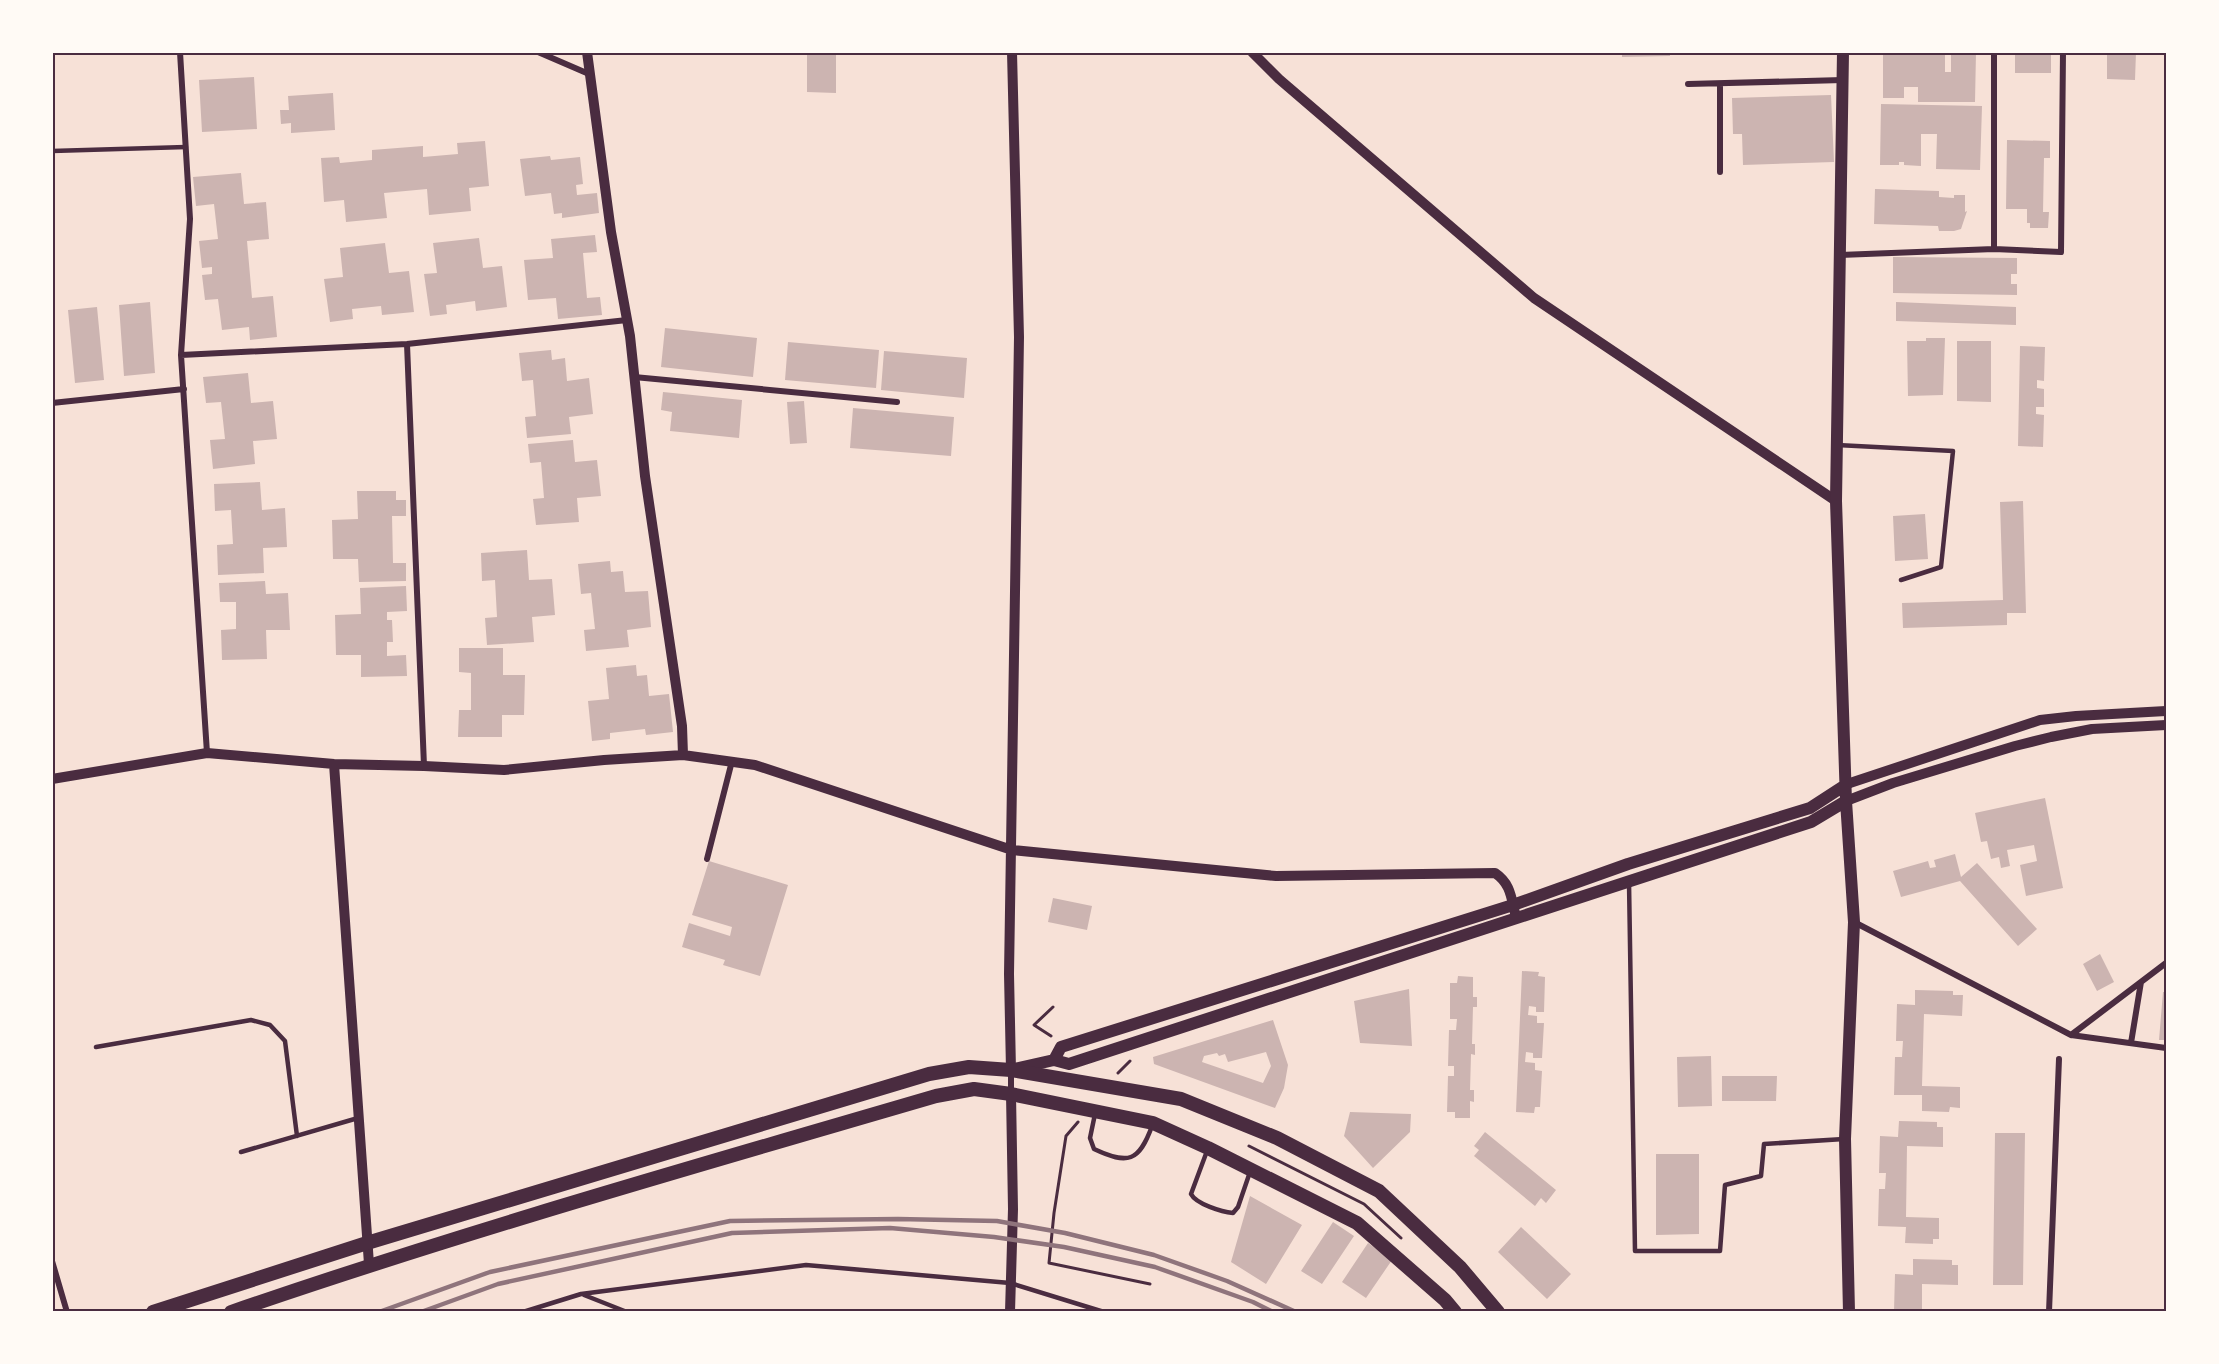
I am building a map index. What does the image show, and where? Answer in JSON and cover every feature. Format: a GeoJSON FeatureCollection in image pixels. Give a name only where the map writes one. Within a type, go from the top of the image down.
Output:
{"type":"FeatureCollection","features":[{"type":"Feature","properties":{"kind":"main road"},"geometry":{"type":"LineString","coordinates":[[1843,52],[1836,501],[1846,801],[1854,922],[1845,1139],[1849,1311]]}},
{"type":"Feature","properties":{"kind":"main road"},"geometry":{"type":"LineString","coordinates":[[1054,1060],[1061,1047],[1513,905],[1628,864],[1810,808],[1847,784]]}},
{"type":"Feature","properties":{"kind":"main road"},"geometry":{"type":"LineString","coordinates":[[1011,1070],[1054,1060],[1069,1064],[1811,822],[1846,801]]}},
{"type":"Feature","properties":{"kind":"main road"},"geometry":{"type":"LineString","coordinates":[[153,1311],[367,1243],[929,1074],[969,1067],[1011,1070],[1181,1099],[1277,1138],[1379,1191],[1460,1267],[1498,1311]]}},
{"type":"Feature","properties":{"kind":"main road"},"geometry":{"type":"LineString","coordinates":[[231,1311],[369,1264],[936,1096],[974,1089],[1011,1094],[1153,1123],[1208,1148],[1357,1223],[1455,1311]]}},
{"type":"Feature","properties":{"kind":"street"},"geometry":{"type":"LineString","coordinates":[[180,52],[190,219],[181,355],[207,753]]}},
{"type":"Feature","properties":{"kind":"street"},"geometry":{"type":"LineString","coordinates":[[538,52],[589,74]]}},
{"type":"Feature","properties":{"kind":"street"},"geometry":{"type":"LineString","coordinates":[[588,52],[611,232],[627,320],[645,476],[682,726],[683,755]]}},
{"type":"Feature","properties":{"kind":"street"},"geometry":{"type":"LineString","coordinates":[[1010,1311],[1013,1209],[1009,974],[1019,337],[1012,52]]}},
{"type":"Feature","properties":{"kind":"street"},"geometry":{"type":"LineString","coordinates":[[1252,52],[1279,79],[1534,298],[1836,501]]}},
{"type":"Feature","properties":{"kind":"street"},"geometry":{"type":"LineString","coordinates":[[1994,52],[1994,249]]}},
{"type":"Feature","properties":{"kind":"street"},"geometry":{"type":"LineString","coordinates":[[1839,255],[1994,249],[2061,252],[2063,52]]}},
{"type":"Feature","properties":{"kind":"street"},"geometry":{"type":"LineString","coordinates":[[1688,84],[1720,85],[1843,80]]}},
{"type":"Feature","properties":{"kind":"street"},"geometry":{"type":"LineString","coordinates":[[1720,85],[1720,172]]}},
{"type":"Feature","properties":{"kind":"street"},"geometry":{"type":"LineString","coordinates":[[181,355],[407,344],[627,320]]}},
{"type":"Feature","properties":{"kind":"street"},"geometry":{"type":"LineString","coordinates":[[407,344],[424,765]]}},
{"type":"Feature","properties":{"kind":"street"},"geometry":{"type":"LineString","coordinates":[[634,377],[897,402]]}},
{"type":"Feature","properties":{"kind":"street"},"geometry":{"type":"LineString","coordinates":[[52,403],[184,389]]}},
{"type":"Feature","properties":{"kind":"street"},"geometry":{"type":"LineString","coordinates":[[1847,784],[2040,720],[2166,711]]}},
{"type":"Feature","properties":{"kind":"street"},"geometry":{"type":"LineString","coordinates":[[1846,801],[1893,783],[2051,737],[2092,729],[2166,725]]}},
{"type":"Feature","properties":{"kind":"street"},"geometry":{"type":"LineString","coordinates":[[52,779],[207,753],[334,764],[424,765],[504,770],[683,755],[755,765],[1011,850],[1276,876],[1495,873],[1509,887],[1516,919]]}},
{"type":"Feature","properties":{"kind":"street"},"geometry":{"type":"LineString","coordinates":[[707,859],[732,760]]}},
{"type":"Feature","properties":{"kind":"street"},"geometry":{"type":"LineString","coordinates":[[334,764],[369,1264]]}},
{"type":"Feature","properties":{"kind":"street"},"geometry":{"type":"LineString","coordinates":[[1854,922],[2072,1035],[2166,1048]]}},
{"type":"Feature","properties":{"kind":"street"},"geometry":{"type":"LineString","coordinates":[[2072,1035],[2166,963]]}},
{"type":"Feature","properties":{"kind":"street"},"geometry":{"type":"LineString","coordinates":[[2131,1043],[2141,981]]}},
{"type":"Feature","properties":{"kind":"street"},"geometry":{"type":"LineString","coordinates":[[2049,1311],[2059,1059]]}},
{"type":"Feature","properties":{"kind":"street"},"geometry":{"type":"LineString","coordinates":[[52,1261],[67,1311]]}},
{"type":"Feature","properties":{"kind":"lane"},"geometry":{"type":"LineString","coordinates":[[52,151],[186,147]]}},
{"type":"Feature","properties":{"kind":"lane"},"geometry":{"type":"LineString","coordinates":[[1837,445],[1953,451],[1941,567],[1901,580]]}},
{"type":"Feature","properties":{"kind":"lane"},"geometry":{"type":"LineString","coordinates":[[1629,882],[1635,1251],[1720,1251],[1725,1185],[1761,1176],[1764,1144],[1845,1139]]}},
{"type":"Feature","properties":{"kind":"lane"},"geometry":{"type":"LineString","coordinates":[[96,1047],[251,1020],[270,1025],[285,1041],[297,1136]]}},
{"type":"Feature","properties":{"kind":"lane"},"geometry":{"type":"LineString","coordinates":[[1096,1111],[1090,1138],[1094,1149],[1112,1158],[1129,1158],[1140,1152],[1153,1123]]}},
{"type":"Feature","properties":{"kind":"lane"},"geometry":{"type":"LineString","coordinates":[[241,1152],[358,1118]]}},
{"type":"Feature","properties":{"kind":"lane"},"geometry":{"type":"LineString","coordinates":[[1208,1148],[1191,1194],[1195,1200],[1233,1213],[1238,1207],[1251,1169]]}},
{"type":"Feature","properties":{"kind":"lane"},"geometry":{"type":"LineString","coordinates":[[523,1311],[581,1294],[806,1265],[1010,1283],[1104,1311]]}},
{"type":"Feature","properties":{"kind":"lane"},"geometry":{"type":"LineString","coordinates":[[581,1294],[627,1311]]}},
{"type":"Feature","properties":{"kind":"path"},"geometry":{"type":"LineString","coordinates":[[1034,1025],[1053,1007]]}},
{"type":"Feature","properties":{"kind":"path"},"geometry":{"type":"LineString","coordinates":[[1063,1165],[1054,1213],[1049,1263],[1150,1284]]}},
{"type":"Feature","properties":{"kind":"building"},"geometry":{"type":"Polygon","coordinates":[[[807,52],[836,52],[836,93],[807,92],[807,52]]]}},
{"type":"Feature","properties":{"kind":"building"},"geometry":{"type":"Polygon","coordinates":[[[1622,52],[1670,52],[1670,56],[1622,57],[1622,52]]]}},
{"type":"Feature","properties":{"kind":"building"},"geometry":{"type":"Polygon","coordinates":[[[1701,52],[1738,52],[1738,54],[1701,55],[1701,52]]]}},
{"type":"Feature","properties":{"kind":"building"},"geometry":{"type":"Polygon","coordinates":[[[1883,52],[1945,52],[1945,72],[1951,72],[1951,52],[1976,52],[1975,102],[1918,102],[1918,87],[1904,87],[1904,98],[1883,98],[1883,52]]]}},
{"type":"Feature","properties":{"kind":"building"},"geometry":{"type":"Polygon","coordinates":[[[2015,52],[2051,52],[2051,73],[2015,73],[2015,52]]]}},
{"type":"Feature","properties":{"kind":"building"},"geometry":{"type":"Polygon","coordinates":[[[2107,52],[2136,52],[2135,80],[2107,79],[2107,52]]]}},
{"type":"Feature","properties":{"kind":"building"},"geometry":{"type":"Polygon","coordinates":[[[254,77],[257,129],[202,132],[199,80],[254,77]]]}},
{"type":"Feature","properties":{"kind":"building"},"geometry":{"type":"Polygon","coordinates":[[[333,93],[335,130],[291,133],[291,123],[281,124],[280,110],[289,110],[288,96],[333,93]]]}},
{"type":"Feature","properties":{"kind":"building"},"geometry":{"type":"Polygon","coordinates":[[[1831,95],[1834,162],[1743,165],[1742,134],[1733,134],[1732,98],[1831,95]]]}},
{"type":"Feature","properties":{"kind":"building"},"geometry":{"type":"Polygon","coordinates":[[[1881,104],[1982,106],[1980,170],[1936,169],[1937,134],[1921,134],[1921,166],[1904,165],[1904,162],[1899,162],[1899,165],[1880,165],[1881,104]]]}},
{"type":"Feature","properties":{"kind":"building"},"geometry":{"type":"Polygon","coordinates":[[[2007,140],[2050,141],[2050,158],[2044,158],[2043,212],[2049,212],[2048,228],[2030,228],[2030,223],[2027,223],[2027,209],[2006,209],[2007,140]]]}},
{"type":"Feature","properties":{"kind":"building"},"geometry":{"type":"Polygon","coordinates":[[[485,141],[489,186],[469,188],[471,211],[429,215],[427,189],[384,193],[387,218],[346,222],[344,200],[324,202],[321,158],[339,157],[340,163],[372,160],[372,150],[423,146],[423,157],[458,154],[457,143],[485,141]]]}},
{"type":"Feature","properties":{"kind":"building"},"geometry":{"type":"Polygon","coordinates":[[[550,156],[551,160],[580,157],[583,184],[576,185],[577,195],[597,193],[599,213],[562,218],[562,213],[554,214],[551,193],[525,196],[520,159],[550,156]]]}},
{"type":"Feature","properties":{"kind":"building"},"geometry":{"type":"Polygon","coordinates":[[[241,173],[244,204],[266,202],[269,239],[247,241],[252,298],[273,296],[277,337],[250,340],[249,327],[222,330],[218,299],[205,300],[202,275],[212,274],[212,267],[202,268],[199,241],[218,239],[214,204],[196,206],[193,177],[241,173]]]}},
{"type":"Feature","properties":{"kind":"building"},"geometry":{"type":"Polygon","coordinates":[[[1875,189],[1939,191],[1939,197],[1954,198],[1954,195],[1965,195],[1965,212],[1967,211],[1961,229],[1939,231],[1938,226],[1874,224],[1875,189]]]}},
{"type":"Feature","properties":{"kind":"building"},"geometry":{"type":"Polygon","coordinates":[[[595,235],[597,252],[583,253],[587,298],[600,297],[602,315],[558,319],[556,298],[528,300],[524,260],[553,258],[551,239],[595,235]]]}},
{"type":"Feature","properties":{"kind":"building"},"geometry":{"type":"Polygon","coordinates":[[[479,238],[483,268],[502,266],[507,307],[476,311],[475,301],[446,305],[447,314],[430,316],[424,274],[437,273],[433,243],[479,238]]]}},
{"type":"Feature","properties":{"kind":"building"},"geometry":{"type":"Polygon","coordinates":[[[385,243],[389,273],[409,271],[414,312],[382,315],[381,306],[352,309],[353,319],[330,322],[324,279],[343,277],[340,248],[385,243]]]}},
{"type":"Feature","properties":{"kind":"building"},"geometry":{"type":"Polygon","coordinates":[[[1893,257],[2017,258],[2017,274],[2011,274],[2011,284],[2017,284],[2017,295],[1893,293],[1893,257]]]}},
{"type":"Feature","properties":{"kind":"building"},"geometry":{"type":"Polygon","coordinates":[[[150,302],[155,373],[124,376],[119,305],[150,302]]]}},
{"type":"Feature","properties":{"kind":"building"},"geometry":{"type":"Polygon","coordinates":[[[1896,302],[2016,307],[2016,325],[1896,321],[1896,302]]]}},
{"type":"Feature","properties":{"kind":"building"},"geometry":{"type":"Polygon","coordinates":[[[97,307],[104,380],[75,383],[68,310],[97,307]]]}},
{"type":"Feature","properties":{"kind":"building"},"geometry":{"type":"Polygon","coordinates":[[[665,328],[757,338],[753,377],[661,367],[665,328]]]}},
{"type":"Feature","properties":{"kind":"building"},"geometry":{"type":"Polygon","coordinates":[[[1926,338],[1945,338],[1943,395],[1908,396],[1907,341],[1926,341],[1926,338]]]}},
{"type":"Feature","properties":{"kind":"building"},"geometry":{"type":"Polygon","coordinates":[[[1957,341],[1991,341],[1991,402],[1957,401],[1957,341]]]}},
{"type":"Feature","properties":{"kind":"building"},"geometry":{"type":"Polygon","coordinates":[[[788,342],[879,350],[876,388],[785,380],[788,342]]]}},
{"type":"Feature","properties":{"kind":"building"},"geometry":{"type":"Polygon","coordinates":[[[2020,346],[2045,347],[2044,381],[2037,380],[2037,388],[2044,389],[2044,407],[2036,407],[2036,414],[2044,415],[2043,447],[2018,446],[2020,346]]]}},
{"type":"Feature","properties":{"kind":"building"},"geometry":{"type":"Polygon","coordinates":[[[551,350],[552,360],[565,358],[567,381],[589,378],[593,414],[569,417],[571,434],[527,438],[525,417],[536,416],[533,380],[522,381],[519,353],[551,350]]]}},
{"type":"Feature","properties":{"kind":"building"},"geometry":{"type":"Polygon","coordinates":[[[884,351],[967,358],[964,398],[881,390],[884,351]]]}},
{"type":"Feature","properties":{"kind":"building"},"geometry":{"type":"Polygon","coordinates":[[[248,373],[251,403],[273,401],[277,439],[253,441],[255,464],[213,469],[210,440],[225,439],[221,402],[206,403],[203,377],[248,373]]]}},
{"type":"Feature","properties":{"kind":"building"},"geometry":{"type":"Polygon","coordinates":[[[663,392],[742,400],[739,438],[670,431],[672,412],[661,410],[663,392]]]}},
{"type":"Feature","properties":{"kind":"building"},"geometry":{"type":"Polygon","coordinates":[[[804,401],[807,443],[790,444],[787,402],[804,401]]]}},
{"type":"Feature","properties":{"kind":"building"},"geometry":{"type":"Polygon","coordinates":[[[853,408],[954,417],[951,456],[850,448],[853,408]]]}},
{"type":"Feature","properties":{"kind":"building"},"geometry":{"type":"Polygon","coordinates":[[[573,440],[575,462],[597,460],[601,496],[577,498],[579,522],[536,525],[533,499],[544,498],[541,462],[530,463],[528,444],[573,440]]]}},
{"type":"Feature","properties":{"kind":"building"},"geometry":{"type":"Polygon","coordinates":[[[260,482],[262,510],[285,508],[287,547],[263,548],[264,573],[218,575],[217,545],[233,544],[231,510],[215,511],[214,484],[260,482]]]}},
{"type":"Feature","properties":{"kind":"building"},"geometry":{"type":"Polygon","coordinates":[[[357,491],[396,491],[396,500],[406,500],[406,516],[392,516],[393,563],[406,563],[406,581],[359,582],[358,559],[333,559],[332,520],[358,519],[357,491]]]}},
{"type":"Feature","properties":{"kind":"building"},"geometry":{"type":"Polygon","coordinates":[[[2023,501],[2026,613],[2007,613],[2007,625],[1903,628],[1902,603],[2003,600],[2000,502],[2023,501]]]}},
{"type":"Feature","properties":{"kind":"building"},"geometry":{"type":"Polygon","coordinates":[[[1925,514],[1928,559],[1895,561],[1893,516],[1925,514]]]}},
{"type":"Feature","properties":{"kind":"building"},"geometry":{"type":"Polygon","coordinates":[[[527,550],[529,580],[552,579],[555,615],[532,617],[534,642],[487,645],[485,618],[497,617],[495,580],[482,581],[481,553],[527,550]]]}},
{"type":"Feature","properties":{"kind":"building"},"geometry":{"type":"Polygon","coordinates":[[[610,561],[611,572],[623,571],[625,592],[648,591],[651,627],[627,630],[629,647],[586,651],[584,630],[595,629],[591,593],[581,594],[578,564],[610,561]]]}},
{"type":"Feature","properties":{"kind":"building"},"geometry":{"type":"Polygon","coordinates":[[[265,581],[266,594],[288,593],[290,630],[266,630],[267,659],[222,660],[221,630],[236,629],[236,602],[220,602],[219,583],[265,581]]]}},
{"type":"Feature","properties":{"kind":"building"},"geometry":{"type":"Polygon","coordinates":[[[406,586],[407,611],[387,612],[387,620],[392,620],[393,642],[387,642],[387,656],[406,655],[407,676],[361,677],[361,655],[336,655],[335,615],[361,614],[360,588],[406,586]]]}},
{"type":"Feature","properties":{"kind":"building"},"geometry":{"type":"Polygon","coordinates":[[[459,648],[503,648],[503,675],[525,675],[524,715],[502,715],[502,737],[458,737],[459,710],[471,710],[471,673],[459,672],[459,648]]]}},
{"type":"Feature","properties":{"kind":"building"},"geometry":{"type":"Polygon","coordinates":[[[636,665],[637,676],[647,675],[649,696],[669,694],[673,732],[646,735],[645,729],[610,733],[610,739],[592,741],[588,701],[609,699],[606,668],[636,665]]]}},
{"type":"Feature","properties":{"kind":"building"},"geometry":{"type":"Polygon","coordinates":[[[2045,798],[2063,888],[2026,896],[2020,865],[2037,861],[2034,845],[2007,850],[2010,866],[2001,868],[1999,857],[1991,859],[1987,841],[1981,842],[1975,813],[2045,798]]]}},
{"type":"Feature","properties":{"kind":"building"},"geometry":{"type":"Polygon","coordinates":[[[1955,854],[1961,877],[1977,863],[2037,929],[2018,946],[1960,881],[1901,897],[1893,871],[1928,861],[1930,868],[1936,867],[1934,860],[1955,854]]]}},
{"type":"Feature","properties":{"kind":"building"},"geometry":{"type":"Polygon","coordinates":[[[709,861],[788,885],[760,976],[723,965],[725,960],[682,947],[689,923],[730,936],[732,927],[692,915],[709,861]]]}},
{"type":"Feature","properties":{"kind":"building"},"geometry":{"type":"Polygon","coordinates":[[[1053,898],[1092,906],[1087,930],[1048,922],[1053,898]]]}},
{"type":"Feature","properties":{"kind":"building"},"geometry":{"type":"Polygon","coordinates":[[[2100,954],[2114,982],[2097,991],[2083,964],[2100,954]]]}},
{"type":"Feature","properties":{"kind":"building"},"geometry":{"type":"Polygon","coordinates":[[[1522,971],[1539,972],[1538,976],[1545,977],[1544,1012],[1536,1012],[1536,1007],[1529,1006],[1528,1015],[1537,1016],[1537,1023],[1544,1023],[1542,1058],[1533,1058],[1533,1053],[1526,1052],[1525,1062],[1535,1063],[1535,1070],[1542,1071],[1540,1107],[1535,1107],[1534,1113],[1516,1112],[1522,971]]]}},
{"type":"Feature","properties":{"kind":"building"},"geometry":{"type":"Polygon","coordinates":[[[1458,976],[1473,977],[1473,997],[1477,997],[1477,1007],[1473,1007],[1472,1044],[1475,1044],[1475,1055],[1471,1054],[1470,1090],[1474,1090],[1474,1102],[1470,1101],[1470,1118],[1455,1118],[1455,1112],[1447,1112],[1448,1076],[1454,1076],[1454,1066],[1448,1066],[1449,1030],[1456,1030],[1457,1019],[1450,1019],[1450,983],[1457,983],[1458,976]]]}},
{"type":"Feature","properties":{"kind":"building"},"geometry":{"type":"Polygon","coordinates":[[[1409,989],[1412,1046],[1360,1043],[1354,1001],[1409,989]]]}},
{"type":"Feature","properties":{"kind":"building"},"geometry":{"type":"Polygon","coordinates":[[[1915,990],[1953,991],[1953,995],[1963,995],[1962,1016],[1924,1014],[1922,1086],[1960,1087],[1960,1108],[1950,1107],[1949,1112],[1922,1111],[1922,1095],[1894,1095],[1895,1057],[1902,1057],[1903,1041],[1896,1041],[1897,1004],[1915,1005],[1915,990]]]}},
{"type":"Feature","properties":{"kind":"building"},"geometry":{"type":"Polygon","coordinates":[[[2163,992],[2166,992],[2166,1040],[2159,1040],[2163,992]]]}},
{"type":"Feature","properties":{"kind":"building"},"geometry":{"type":"Polygon","coordinates":[[[1273,1020],[1288,1065],[1284,1088],[1275,1108],[1154,1064],[1153,1057],[1273,1020]],[[1266,1052],[1228,1062],[1225,1054],[1219,1056],[1217,1053],[1204,1056],[1202,1062],[1263,1083],[1271,1066],[1266,1052]]]}},
{"type":"Feature","properties":{"kind":"building"},"geometry":{"type":"Polygon","coordinates":[[[1711,1056],[1712,1106],[1678,1107],[1677,1057],[1711,1056]]]}},
{"type":"Feature","properties":{"kind":"building"},"geometry":{"type":"Polygon","coordinates":[[[1722,1076],[1777,1076],[1776,1101],[1722,1101],[1722,1076]]]}},
{"type":"Feature","properties":{"kind":"building"},"geometry":{"type":"Polygon","coordinates":[[[1350,1112],[1411,1114],[1410,1132],[1373,1168],[1344,1136],[1350,1112]]]}},
{"type":"Feature","properties":{"kind":"building"},"geometry":{"type":"Polygon","coordinates":[[[1899,1121],[1937,1122],[1937,1127],[1943,1127],[1943,1147],[1907,1146],[1906,1217],[1939,1218],[1939,1239],[1933,1239],[1933,1244],[1905,1243],[1906,1227],[1878,1226],[1879,1189],[1885,1189],[1886,1173],[1879,1173],[1880,1136],[1898,1137],[1899,1121]]]}},
{"type":"Feature","properties":{"kind":"building"},"geometry":{"type":"Polygon","coordinates":[[[1485,1132],[1556,1190],[1546,1203],[1541,1198],[1535,1206],[1474,1156],[1479,1150],[1474,1146],[1485,1132]]]}},
{"type":"Feature","properties":{"kind":"building"},"geometry":{"type":"Polygon","coordinates":[[[1995,1133],[2025,1133],[2023,1285],[1993,1285],[1995,1133]]]}},
{"type":"Feature","properties":{"kind":"building"},"geometry":{"type":"Polygon","coordinates":[[[1656,1154],[1699,1154],[1699,1234],[1656,1235],[1656,1154]]]}},
{"type":"Feature","properties":{"kind":"building"},"geometry":{"type":"Polygon","coordinates":[[[1250,1196],[1302,1225],[1266,1284],[1231,1262],[1250,1196]]]}},
{"type":"Feature","properties":{"kind":"building"},"geometry":{"type":"Polygon","coordinates":[[[1333,1222],[1354,1236],[1322,1284],[1301,1271],[1333,1222]]]}},
{"type":"Feature","properties":{"kind":"building"},"geometry":{"type":"Polygon","coordinates":[[[1521,1227],[1571,1274],[1547,1299],[1498,1252],[1521,1227]]]}},
{"type":"Feature","properties":{"kind":"building"},"geometry":{"type":"Polygon","coordinates":[[[1368,1243],[1392,1260],[1366,1298],[1342,1282],[1368,1243]]]}},
{"type":"Feature","properties":{"kind":"building"},"geometry":{"type":"Polygon","coordinates":[[[1913,1259],[1952,1260],[1952,1265],[1958,1265],[1958,1285],[1922,1284],[1922,1312],[1894,1311],[1895,1274],[1913,1275],[1913,1259]]]}},
{"type":"Feature","properties":{"kind":"railway"},"geometry":{"type":"LineString","coordinates":[[379,1312],[490,1272],[730,1221],[898,1219],[997,1221],[1065,1233],[1154,1255],[1227,1281],[1296,1312]]}},
{"type":"Feature","properties":{"kind":"railway"},"geometry":{"type":"LineString","coordinates":[[421,1312],[498,1284],[732,1233],[890,1228],[994,1237],[1064,1247],[1155,1267],[1253,1302],[1273,1312]]}}]}
